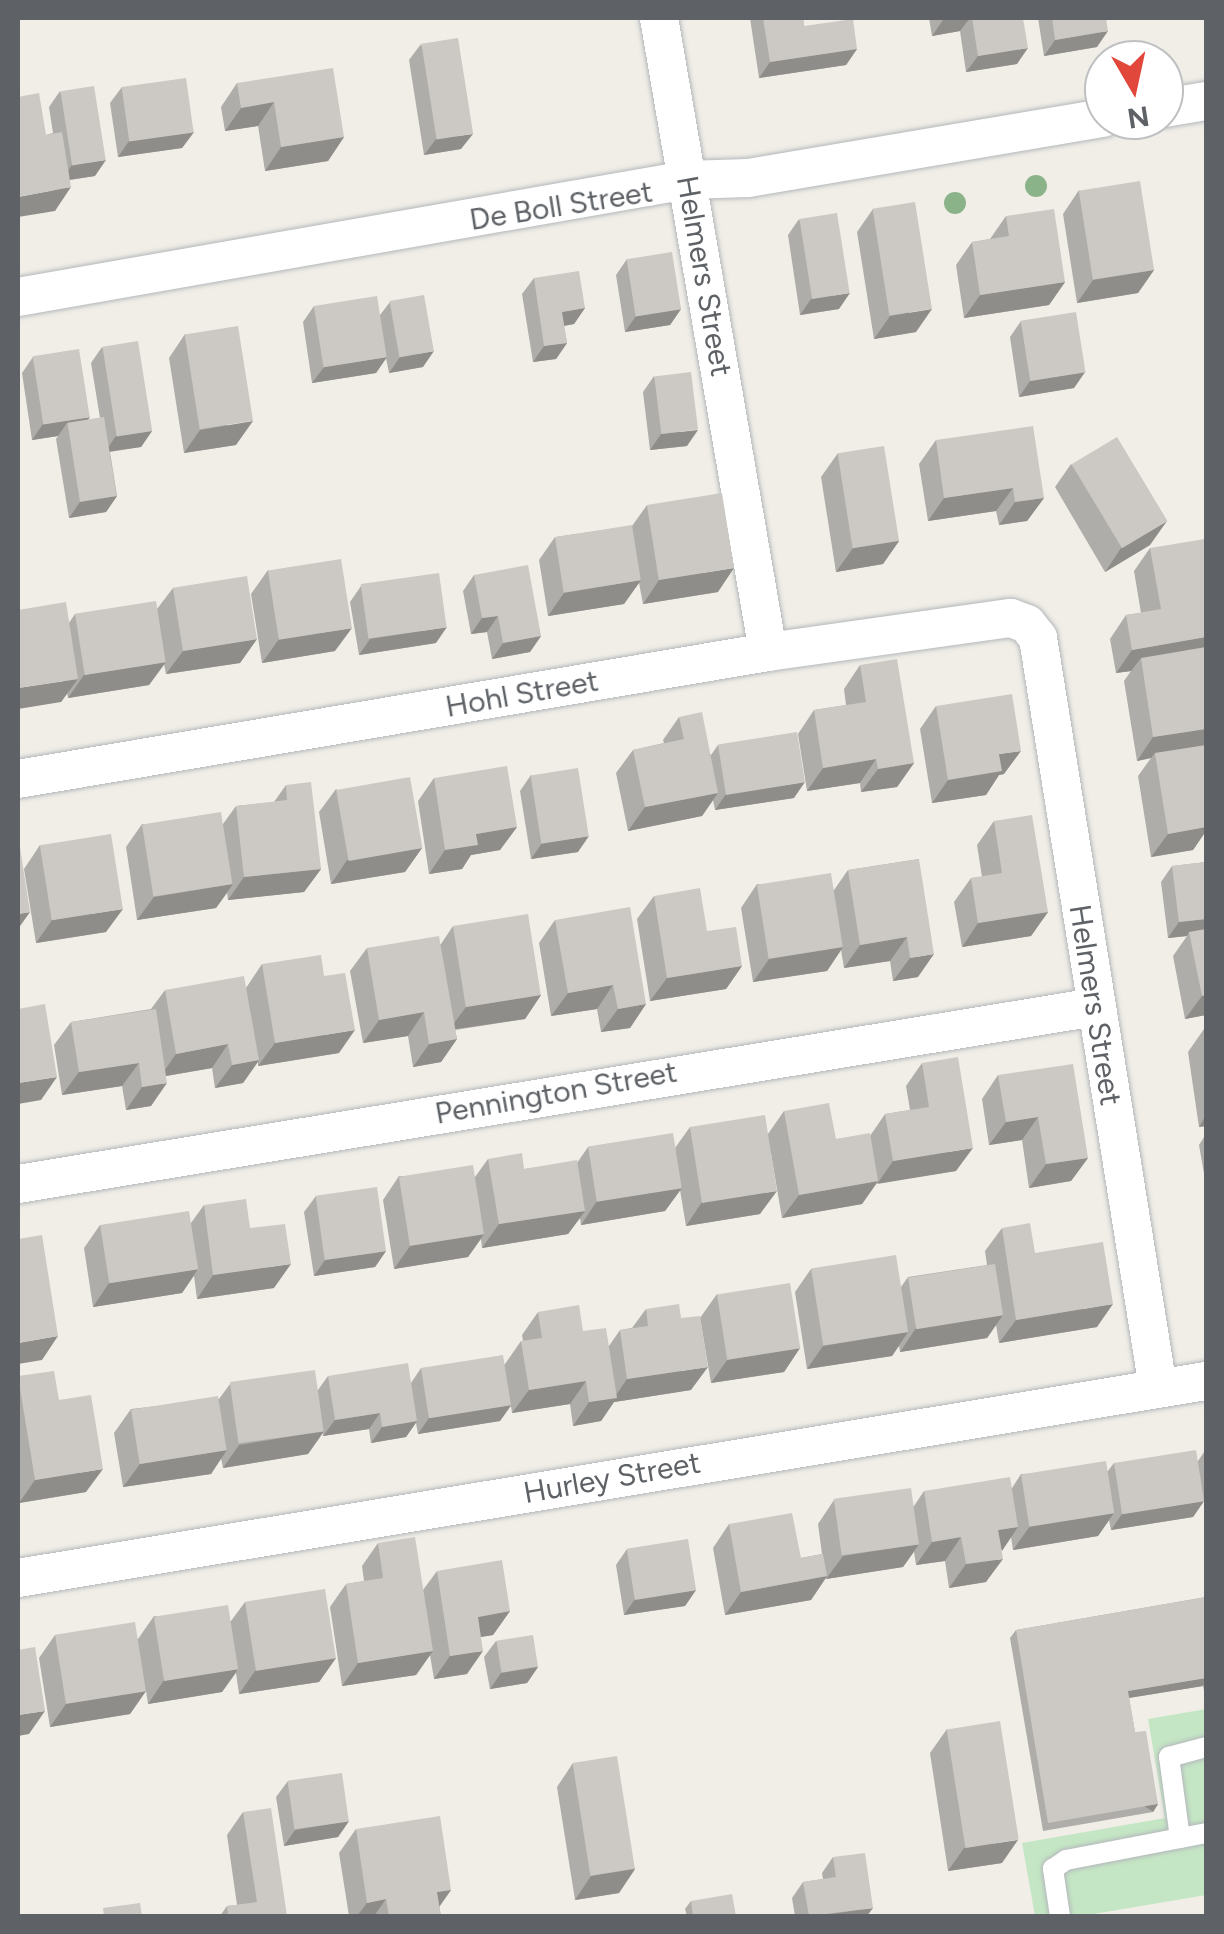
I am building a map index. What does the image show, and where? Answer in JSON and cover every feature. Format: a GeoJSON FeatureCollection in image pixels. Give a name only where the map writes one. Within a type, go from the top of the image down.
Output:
{"type":"FeatureCollection","features":[{"type":"Feature","properties":{"kind":"street","name":"Helmers Street"},"geometry":{"type":"LineString","coordinates":[[659,18],[768,652]]}},
{"type":"Feature","properties":{"kind":"street","name":"De Boll Street"},"geometry":{"type":"LineString","coordinates":[[18,297],[687,180],[748,178],[1084,121]]}},
{"type":"Feature","properties":{"kind":"street","name":"Hohl Street"},"geometry":{"type":"LineString","coordinates":[[18,779],[768,652],[1011,618],[1027,624]]}},
{"type":"Feature","properties":{"kind":"street","name":"Helmers Street"},"geometry":{"type":"LineString","coordinates":[[1027,624],[1038,638],[1094,1008],[1158,1388]]}},
{"type":"Feature","properties":{"kind":"street","name":"Pennington Street"},"geometry":{"type":"LineString","coordinates":[[18,1184],[1094,1008]]}},
{"type":"Feature","properties":{"kind":"street","name":"Hurley Street"},"geometry":{"type":"LineString","coordinates":[[18,1578],[1206,1381]]}},
{"type":"Feature","properties":{"kind":"lane"},"geometry":{"type":"LineString","coordinates":[[1180,1838],[1169,1758],[1206,1746]]}},
{"type":"Feature","properties":{"kind":"lane"},"geometry":{"type":"LineString","coordinates":[[1060,1916],[1053,1869],[1066,1860],[1206,1833]]}},
{"type":"Feature","properties":{"kind":"green space"},"geometry":{"type":"Polygon","coordinates":[[[1206,1709],[1206,1895],[1082,1916],[1035,1916],[1022,1843],[1165,1818],[1148,1719],[1206,1709]]]}},
{"type":"Feature","properties":{"kind":"building"},"geometry":{"type":"Polygon","coordinates":[[[763,18],[803,18],[804,26],[853,19],[857,49],[770,62],[763,18]]]}},
{"type":"Feature","properties":{"kind":"building"},"geometry":{"type":"Polygon","coordinates":[[[972,18],[1023,18],[1028,48],[978,56],[972,18]]]}},
{"type":"Feature","properties":{"kind":"building"},"geometry":{"type":"Polygon","coordinates":[[[1052,18],[1106,18],[1108,31],[1055,40],[1052,18]]]}},
{"type":"Feature","properties":{"kind":"building"},"geometry":{"type":"Polygon","coordinates":[[[458,38],[473,134],[437,140],[421,44],[458,38]]]}},
{"type":"Feature","properties":{"kind":"building"},"geometry":{"type":"Polygon","coordinates":[[[333,68],[344,137],[281,147],[274,102],[241,108],[237,83],[333,68]]]}},
{"type":"Feature","properties":{"kind":"building"},"geometry":{"type":"Polygon","coordinates":[[[186,78],[194,132],[129,142],[122,87],[186,78]]]}},
{"type":"Feature","properties":{"kind":"building"},"geometry":{"type":"Polygon","coordinates":[[[94,86],[106,160],[72,165],[60,91],[94,86]]]}},
{"type":"Feature","properties":{"kind":"building"},"geometry":{"type":"Polygon","coordinates":[[[39,93],[46,135],[62,132],[71,187],[18,197],[18,97],[39,93]]]}},
{"type":"Feature","properties":{"kind":"building"},"geometry":{"type":"Polygon","coordinates":[[[1140,181],[1154,270],[1093,280],[1079,191],[1140,181]]]}},
{"type":"Feature","properties":{"kind":"building"},"geometry":{"type":"Polygon","coordinates":[[[915,202],[932,309],[889,315],[873,209],[915,202]]]}},
{"type":"Feature","properties":{"kind":"building"},"geometry":{"type":"Polygon","coordinates":[[[1054,209],[1065,282],[980,295],[972,242],[1009,236],[1006,216],[1054,209]]]}},
{"type":"Feature","properties":{"kind":"building"},"geometry":{"type":"Polygon","coordinates":[[[837,213],[850,293],[812,299],[799,219],[837,213]]]}},
{"type":"Feature","properties":{"kind":"building"},"geometry":{"type":"Polygon","coordinates":[[[672,252],[681,309],[636,316],[627,259],[672,252]]]}},
{"type":"Feature","properties":{"kind":"building"},"geometry":{"type":"Polygon","coordinates":[[[579,271],[585,308],[562,312],[567,343],[544,346],[534,278],[579,271]]]}},
{"type":"Feature","properties":{"kind":"building"},"geometry":{"type":"Polygon","coordinates":[[[424,295],[434,351],[399,357],[390,301],[424,295]]]}},
{"type":"Feature","properties":{"kind":"building"},"geometry":{"type":"Polygon","coordinates":[[[377,296],[387,357],[323,367],[314,306],[377,296]]]}},
{"type":"Feature","properties":{"kind":"building"},"geometry":{"type":"Polygon","coordinates":[[[1076,312],[1086,372],[1030,381],[1021,321],[1076,312]]]}},
{"type":"Feature","properties":{"kind":"building"},"geometry":{"type":"Polygon","coordinates":[[[238,326],[253,421],[200,429],[185,334],[238,326]]]}},
{"type":"Feature","properties":{"kind":"building"},"geometry":{"type":"Polygon","coordinates":[[[138,341],[152,431],[117,437],[102,347],[138,341]]]}},
{"type":"Feature","properties":{"kind":"building"},"geometry":{"type":"Polygon","coordinates":[[[79,349],[90,417],[43,425],[33,356],[79,349]]]}},
{"type":"Feature","properties":{"kind":"building"},"geometry":{"type":"Polygon","coordinates":[[[691,372],[698,430],[661,434],[654,377],[691,372]]]}},
{"type":"Feature","properties":{"kind":"building"},"geometry":{"type":"Polygon","coordinates":[[[104,417],[117,496],[80,502],[67,423],[104,417]]]}},
{"type":"Feature","properties":{"kind":"building"},"geometry":{"type":"Polygon","coordinates":[[[1033,426],[1044,498],[1015,502],[1013,488],[944,498],[936,440],[1033,426]]]}},
{"type":"Feature","properties":{"kind":"building"},"geometry":{"type":"Polygon","coordinates":[[[1117,437],[1167,521],[1122,548],[1072,464],[1117,437]]]}},
{"type":"Feature","properties":{"kind":"building"},"geometry":{"type":"Polygon","coordinates":[[[884,446],[899,541],[853,548],[838,453],[884,446]]]}},
{"type":"Feature","properties":{"kind":"building"},"geometry":{"type":"Polygon","coordinates":[[[722,493],[734,568],[659,580],[647,505],[722,493]]]}},
{"type":"Feature","properties":{"kind":"building"},"geometry":{"type":"Polygon","coordinates":[[[632,525],[641,580],[564,593],[555,537],[632,525]]]}},
{"type":"Feature","properties":{"kind":"building"},"geometry":{"type":"Polygon","coordinates":[[[1205,539],[1206,637],[1132,650],[1126,615],[1161,609],[1150,548],[1205,539]]]}},
{"type":"Feature","properties":{"kind":"building"},"geometry":{"type":"Polygon","coordinates":[[[341,559],[352,628],[279,640],[268,571],[341,559]]]}},
{"type":"Feature","properties":{"kind":"building"},"geometry":{"type":"Polygon","coordinates":[[[528,565],[541,636],[503,643],[498,616],[482,618],[474,575],[528,565]]]}},
{"type":"Feature","properties":{"kind":"building"},"geometry":{"type":"Polygon","coordinates":[[[439,573],[447,627],[368,638],[361,584],[439,573]]]}},
{"type":"Feature","properties":{"kind":"building"},"geometry":{"type":"Polygon","coordinates":[[[247,576],[257,639],[183,651],[173,588],[247,576]]]}},
{"type":"Feature","properties":{"kind":"building"},"geometry":{"type":"Polygon","coordinates":[[[156,601],[166,662],[85,675],[75,614],[156,601]]]}},
{"type":"Feature","properties":{"kind":"building"},"geometry":{"type":"Polygon","coordinates":[[[66,602],[78,679],[18,688],[18,610],[66,602]]]}},
{"type":"Feature","properties":{"kind":"building"},"geometry":{"type":"Polygon","coordinates":[[[1206,647],[1206,729],[1153,737],[1141,658],[1206,647]]]}},
{"type":"Feature","properties":{"kind":"building"},"geometry":{"type":"Polygon","coordinates":[[[897,659],[914,763],[878,769],[876,759],[823,768],[814,710],[866,702],[860,665],[897,659]]]}},
{"type":"Feature","properties":{"kind":"building"},"geometry":{"type":"Polygon","coordinates":[[[1012,694],[1021,751],[999,754],[1002,771],[948,780],[936,706],[1012,694]]]}},
{"type":"Feature","properties":{"kind":"building"},"geometry":{"type":"Polygon","coordinates":[[[702,712],[718,793],[645,807],[633,750],[684,739],[679,717],[702,712]]]}},
{"type":"Feature","properties":{"kind":"building"},"geometry":{"type":"Polygon","coordinates":[[[797,732],[805,782],[726,795],[718,745],[797,732]]]}},
{"type":"Feature","properties":{"kind":"building"},"geometry":{"type":"Polygon","coordinates":[[[1206,745],[1206,827],[1168,834],[1155,753],[1206,745]]]}},
{"type":"Feature","properties":{"kind":"building"},"geometry":{"type":"Polygon","coordinates":[[[507,766],[517,827],[476,834],[478,845],[445,850],[434,778],[507,766]]]}},
{"type":"Feature","properties":{"kind":"building"},"geometry":{"type":"Polygon","coordinates":[[[578,768],[589,836],[541,844],[531,776],[578,768]]]}},
{"type":"Feature","properties":{"kind":"building"},"geometry":{"type":"Polygon","coordinates":[[[410,777],[423,848],[349,861],[336,790],[410,777]]]}},
{"type":"Feature","properties":{"kind":"building"},"geometry":{"type":"Polygon","coordinates":[[[311,782],[321,869],[244,877],[236,806],[287,800],[286,785],[311,782]]]}},
{"type":"Feature","properties":{"kind":"building"},"geometry":{"type":"Polygon","coordinates":[[[221,812],[232,884],[153,897],[142,825],[221,812]]]}},
{"type":"Feature","properties":{"kind":"building"},"geometry":{"type":"Polygon","coordinates":[[[1032,815],[1048,912],[978,923],[971,878],[1002,873],[994,821],[1032,815]]]}},
{"type":"Feature","properties":{"kind":"building"},"geometry":{"type":"Polygon","coordinates":[[[111,834],[123,909],[52,920],[40,845],[111,834]]]}},
{"type":"Feature","properties":{"kind":"building"},"geometry":{"type":"Polygon","coordinates":[[[18,842],[30,912],[18,914],[18,842]]]}},
{"type":"Feature","properties":{"kind":"building"},"geometry":{"type":"Polygon","coordinates":[[[919,859],[934,954],[910,958],[907,937],[860,945],[848,870],[919,859]]]}},
{"type":"Feature","properties":{"kind":"building"},"geometry":{"type":"Polygon","coordinates":[[[1206,862],[1206,919],[1179,922],[1172,866],[1206,862]]]}},
{"type":"Feature","properties":{"kind":"building"},"geometry":{"type":"Polygon","coordinates":[[[831,873],[843,947],[769,959],[757,885],[831,873]]]}},
{"type":"Feature","properties":{"kind":"building"},"geometry":{"type":"Polygon","coordinates":[[[700,888],[707,931],[736,927],[742,966],[667,978],[654,896],[700,888]]]}},
{"type":"Feature","properties":{"kind":"building"},"geometry":{"type":"Polygon","coordinates":[[[630,907],[646,1004],[618,1009],[613,985],[568,993],[555,920],[630,907]]]}},
{"type":"Feature","properties":{"kind":"building"},"geometry":{"type":"Polygon","coordinates":[[[528,914],[541,995],[466,1007],[453,926],[528,914]]]}},
{"type":"Feature","properties":{"kind":"building"},"geometry":{"type":"Polygon","coordinates":[[[1206,929],[1206,995],[1202,996],[1189,932],[1206,929]]]}},
{"type":"Feature","properties":{"kind":"building"},"geometry":{"type":"Polygon","coordinates":[[[439,936],[457,1039],[429,1044],[424,1012],[379,1020],[367,948],[439,936]]]}},
{"type":"Feature","properties":{"kind":"building"},"geometry":{"type":"Polygon","coordinates":[[[321,955],[324,976],[345,973],[355,1030],[275,1043],[262,964],[321,955]]]}},
{"type":"Feature","properties":{"kind":"building"},"geometry":{"type":"Polygon","coordinates":[[[244,976],[259,1060],[232,1065],[228,1044],[176,1054],[165,990],[244,976]]]}},
{"type":"Feature","properties":{"kind":"building"},"geometry":{"type":"Polygon","coordinates":[[[45,1004],[57,1077],[18,1083],[18,1009],[45,1004]]]}},
{"type":"Feature","properties":{"kind":"building"},"geometry":{"type":"Polygon","coordinates":[[[156,1009],[167,1083],[142,1087],[139,1063],[79,1072],[71,1022],[156,1009]]]}},
{"type":"Feature","properties":{"kind":"building"},"geometry":{"type":"Polygon","coordinates":[[[958,1057],[973,1148],[893,1161],[885,1114],[929,1107],[922,1063],[958,1057]]]}},
{"type":"Feature","properties":{"kind":"building"},"geometry":{"type":"Polygon","coordinates":[[[1073,1064],[1088,1158],[1046,1164],[1038,1117],[1006,1122],[998,1075],[1073,1064]]]}},
{"type":"Feature","properties":{"kind":"building"},"geometry":{"type":"Polygon","coordinates":[[[829,1103],[836,1139],[870,1133],[878,1181],[799,1195],[784,1111],[829,1103]]]}},
{"type":"Feature","properties":{"kind":"building"},"geometry":{"type":"Polygon","coordinates":[[[765,1115],[777,1191],[702,1203],[690,1127],[765,1115]]]}},
{"type":"Feature","properties":{"kind":"building"},"geometry":{"type":"Polygon","coordinates":[[[673,1133],[682,1188],[597,1202],[588,1146],[673,1133]]]}},
{"type":"Feature","properties":{"kind":"building"},"geometry":{"type":"Polygon","coordinates":[[[522,1153],[524,1169],[577,1160],[585,1211],[499,1224],[488,1159],[522,1153]]]}},
{"type":"Feature","properties":{"kind":"building"},"geometry":{"type":"Polygon","coordinates":[[[473,1165],[484,1234],[410,1246],[399,1177],[473,1165]]]}},
{"type":"Feature","properties":{"kind":"building"},"geometry":{"type":"Polygon","coordinates":[[[377,1187],[386,1251],[325,1260],[316,1196],[377,1187]]]}},
{"type":"Feature","properties":{"kind":"building"},"geometry":{"type":"Polygon","coordinates":[[[246,1199],[250,1228],[285,1224],[291,1264],[213,1275],[204,1205],[246,1199]]]}},
{"type":"Feature","properties":{"kind":"building"},"geometry":{"type":"Polygon","coordinates":[[[189,1211],[198,1269],[109,1283],[100,1225],[189,1211]]]}},
{"type":"Feature","properties":{"kind":"building"},"geometry":{"type":"Polygon","coordinates":[[[1030,1223],[1035,1253],[1103,1242],[1113,1304],[1016,1320],[1002,1228],[1030,1223]]]}},
{"type":"Feature","properties":{"kind":"building"},"geometry":{"type":"Polygon","coordinates":[[[42,1235],[58,1336],[18,1343],[18,1239],[42,1235]]]}},
{"type":"Feature","properties":{"kind":"building"},"geometry":{"type":"Polygon","coordinates":[[[896,1255],[908,1332],[823,1345],[811,1268],[896,1255]]]}},
{"type":"Feature","properties":{"kind":"building"},"geometry":{"type":"Polygon","coordinates":[[[995,1264],[1003,1315],[916,1329],[908,1278],[995,1264]]]}},
{"type":"Feature","properties":{"kind":"building"},"geometry":{"type":"Polygon","coordinates":[[[790,1283],[800,1348],[727,1360],[717,1295],[790,1283]]]}},
{"type":"Feature","properties":{"kind":"building"},"geometry":{"type":"Polygon","coordinates":[[[679,1304],[681,1318],[700,1316],[708,1367],[627,1379],[620,1330],[648,1326],[646,1309],[679,1304]]]}},
{"type":"Feature","properties":{"kind":"building"},"geometry":{"type":"Polygon","coordinates":[[[579,1305],[583,1331],[606,1328],[617,1398],[589,1402],[586,1381],[529,1390],[521,1341],[542,1338],[538,1312],[579,1305]]]}},
{"type":"Feature","properties":{"kind":"building"},"geometry":{"type":"Polygon","coordinates":[[[503,1355],[511,1405],[429,1418],[421,1368],[503,1355]]]}},
{"type":"Feature","properties":{"kind":"building"},"geometry":{"type":"Polygon","coordinates":[[[408,1363],[417,1421],[382,1427],[380,1413],[335,1420],[328,1376],[408,1363]]]}},
{"type":"Feature","properties":{"kind":"building"},"geometry":{"type":"Polygon","coordinates":[[[315,1370],[324,1431],[238,1443],[230,1382],[315,1370]]]}},
{"type":"Feature","properties":{"kind":"building"},"geometry":{"type":"Polygon","coordinates":[[[54,1371],[59,1400],[91,1395],[103,1469],[35,1480],[18,1376],[54,1371]]]}},
{"type":"Feature","properties":{"kind":"building"},"geometry":{"type":"Polygon","coordinates":[[[218,1396],[227,1450],[140,1464],[131,1410],[218,1396]]]}},
{"type":"Feature","properties":{"kind":"building"},"geometry":{"type":"Polygon","coordinates":[[[1196,1450],[1204,1501],[1122,1514],[1114,1463],[1196,1450]]]}},
{"type":"Feature","properties":{"kind":"building"},"geometry":{"type":"Polygon","coordinates":[[[1106,1461],[1114,1513],[1029,1527],[1021,1474],[1106,1461]]]}},
{"type":"Feature","properties":{"kind":"building"},"geometry":{"type":"Polygon","coordinates":[[[1010,1477],[1018,1527],[998,1530],[1003,1559],[966,1564],[961,1537],[932,1542],[924,1491],[1010,1477]]]}},
{"type":"Feature","properties":{"kind":"building"},"geometry":{"type":"Polygon","coordinates":[[[911,1488],[919,1544],[842,1555],[834,1499],[911,1488]]]}},
{"type":"Feature","properties":{"kind":"building"},"geometry":{"type":"Polygon","coordinates":[[[792,1513],[801,1558],[823,1554],[827,1576],[741,1592],[729,1524],[792,1513]]]}},
{"type":"Feature","properties":{"kind":"building"},"geometry":{"type":"Polygon","coordinates":[[[415,1537],[433,1651],[358,1663],[346,1584],[383,1578],[378,1543],[415,1537]]]}},
{"type":"Feature","properties":{"kind":"building"},"geometry":{"type":"Polygon","coordinates":[[[688,1539],[696,1590],[635,1600],[627,1549],[688,1539]]]}},
{"type":"Feature","properties":{"kind":"building"},"geometry":{"type":"Polygon","coordinates":[[[502,1560],[510,1611],[478,1617],[483,1651],[450,1656],[437,1571],[502,1560]]]}},
{"type":"Feature","properties":{"kind":"building"},"geometry":{"type":"Polygon","coordinates":[[[325,1589],[336,1658],[256,1671],[245,1602],[325,1589]]]}},
{"type":"Feature","properties":{"kind":"building"},"geometry":{"type":"Polygon","coordinates":[[[1206,1597],[1206,1678],[1128,1691],[1135,1732],[1146,1731],[1158,1804],[1048,1823],[1016,1630],[1206,1597]]]}},
{"type":"Feature","properties":{"kind":"building"},"geometry":{"type":"Polygon","coordinates":[[[228,1605],[238,1669],[164,1681],[154,1617],[228,1605]]]}},
{"type":"Feature","properties":{"kind":"building"},"geometry":{"type":"Polygon","coordinates":[[[135,1622],[146,1691],[66,1704],[55,1635],[135,1622]]]}},
{"type":"Feature","properties":{"kind":"building"},"geometry":{"type":"Polygon","coordinates":[[[533,1635],[538,1667],[501,1672],[496,1641],[533,1635]]]}},
{"type":"Feature","properties":{"kind":"building"},"geometry":{"type":"Polygon","coordinates":[[[35,1647],[45,1711],[18,1715],[18,1650],[35,1647]]]}},
{"type":"Feature","properties":{"kind":"building"},"geometry":{"type":"Polygon","coordinates":[[[1000,1721],[1019,1840],[965,1848],[947,1729],[1000,1721]]]}},
{"type":"Feature","properties":{"kind":"building"},"geometry":{"type":"Polygon","coordinates":[[[617,1756],[635,1869],[590,1876],[573,1763],[617,1756]]]}},
{"type":"Feature","properties":{"kind":"building"},"geometry":{"type":"Polygon","coordinates":[[[342,1773],[349,1822],[294,1829],[288,1781],[342,1773]]]}},
{"type":"Feature","properties":{"kind":"building"},"geometry":{"type":"Polygon","coordinates":[[[271,1808],[287,1916],[228,1916],[227,1906],[257,1902],[243,1812],[271,1808]]]}},
{"type":"Feature","properties":{"kind":"building"},"geometry":{"type":"Polygon","coordinates":[[[440,1816],[451,1890],[437,1892],[441,1916],[389,1916],[386,1899],[367,1903],[356,1829],[440,1816]]]}},
{"type":"Feature","properties":{"kind":"building"},"geometry":{"type":"Polygon","coordinates":[[[865,1853],[873,1908],[809,1916],[803,1882],[836,1877],[833,1857],[865,1853]]]}},
{"type":"Feature","properties":{"kind":"building"},"geometry":{"type":"Polygon","coordinates":[[[732,1894],[736,1916],[693,1916],[691,1901],[732,1894]]]}},
{"type":"Feature","properties":{"kind":"building"},"geometry":{"type":"Polygon","coordinates":[[[140,1903],[142,1916],[104,1916],[103,1908],[140,1903]]]}}]}
